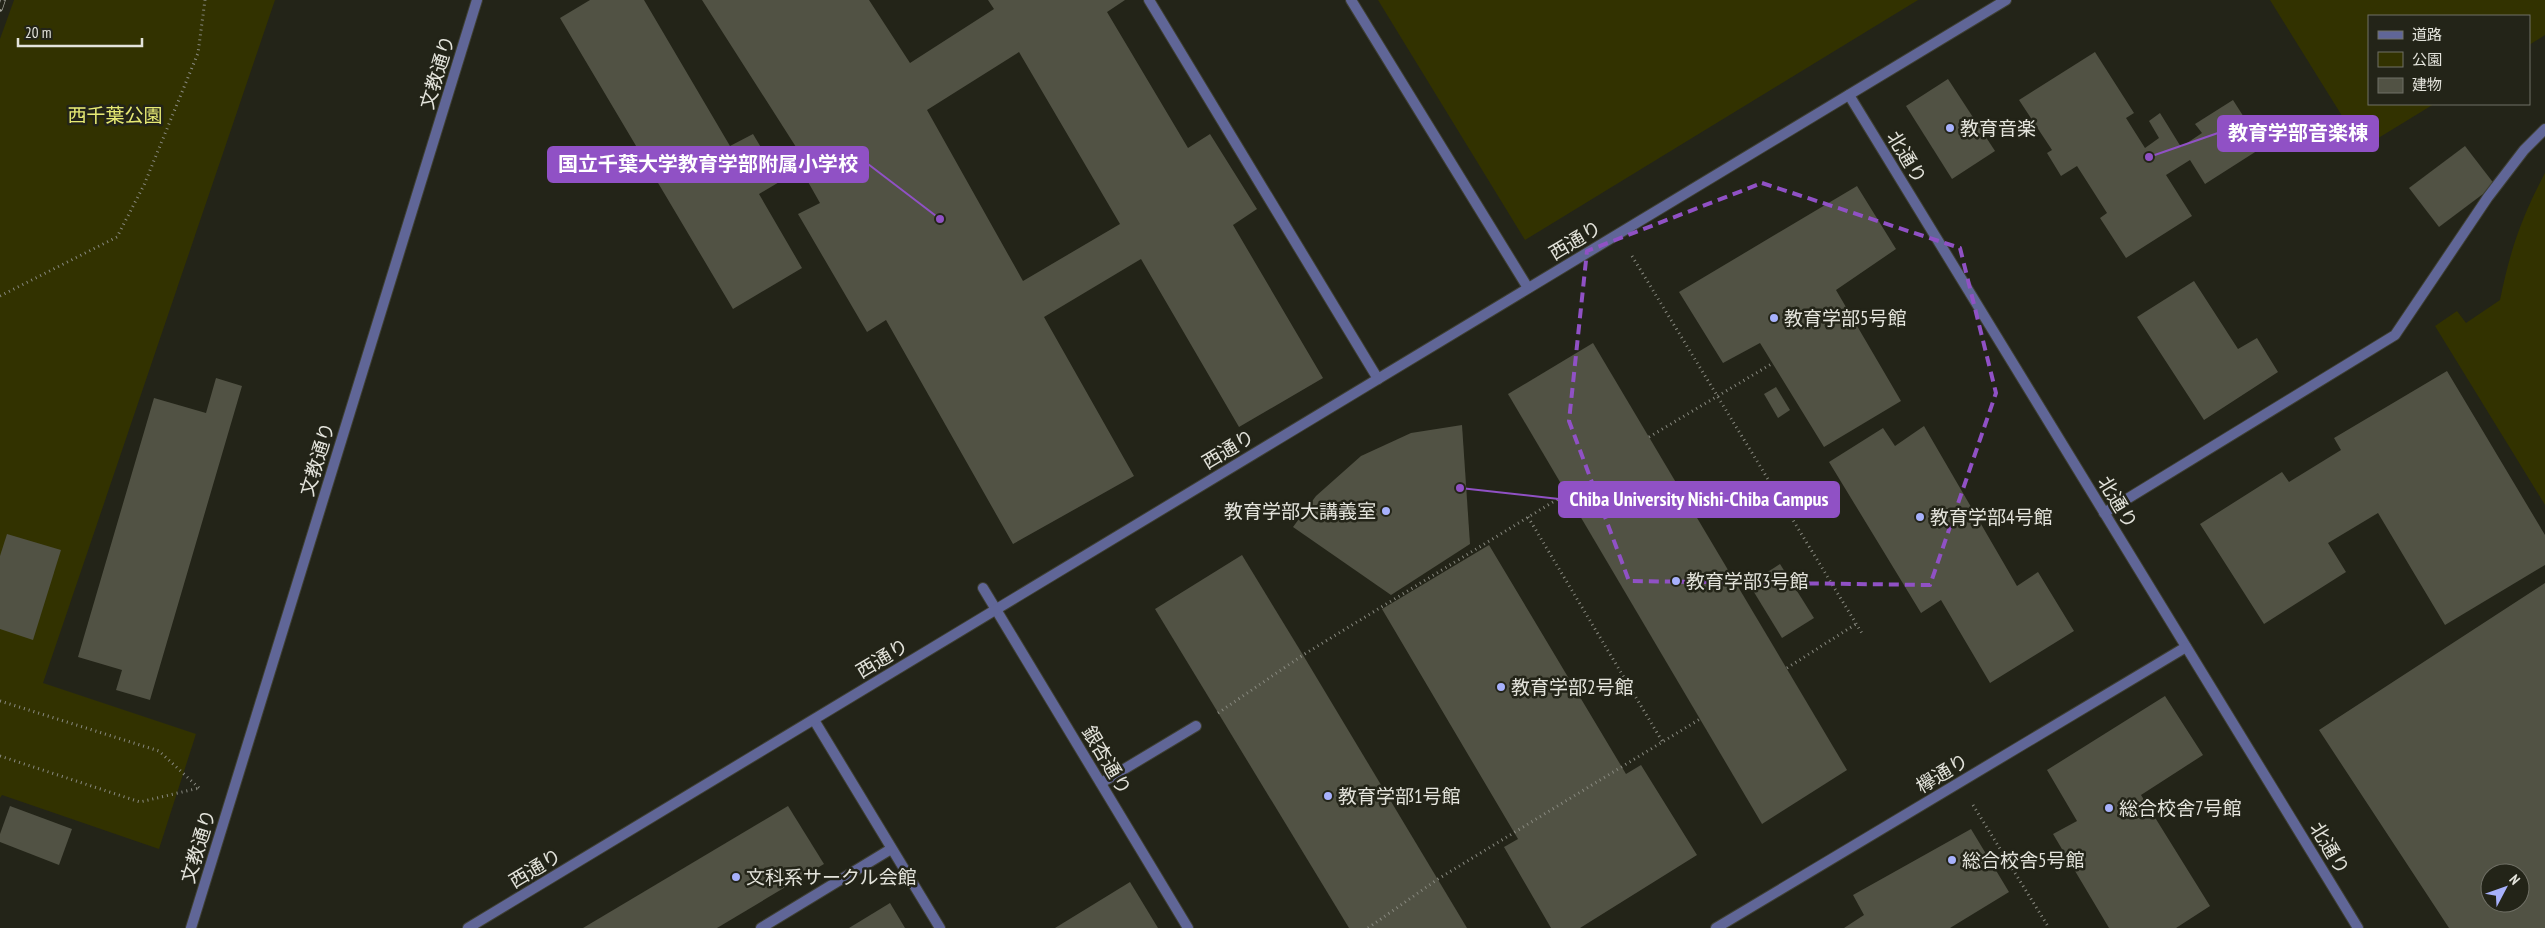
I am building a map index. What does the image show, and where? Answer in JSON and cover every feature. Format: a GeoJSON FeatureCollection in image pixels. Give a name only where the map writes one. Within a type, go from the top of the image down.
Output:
{"type":"FeatureCollection","features":[{"type":"Feature","properties":{"kind":"street","name":"文教通り"},"geometry":{"type":"LineString","coordinates":[[191,928],[477,0]]}},
{"type":"Feature","properties":{"kind":"street"},"geometry":{"type":"LineString","coordinates":[[1149,0],[1378,379]]}},
{"type":"Feature","properties":{"kind":"street"},"geometry":{"type":"LineString","coordinates":[[1350,0],[1528,288]]}},
{"type":"Feature","properties":{"kind":"street","name":"西通り"},"geometry":{"type":"LineString","coordinates":[[468,928],[2006,0]]}},
{"type":"Feature","properties":{"kind":"street","name":"北通り"},"geometry":{"type":"LineString","coordinates":[[1849,95],[2358,928]]}},
{"type":"Feature","properties":{"kind":"street"},"geometry":{"type":"LineString","coordinates":[[2104,513],[2395,335],[2488,197],[2524,150],[2545,130]]}},
{"type":"Feature","properties":{"kind":"street","name":"銀杏通り"},"geometry":{"type":"LineString","coordinates":[[983,588],[1188,928]]}},
{"type":"Feature","properties":{"kind":"street","name":"欅通り"},"geometry":{"type":"LineString","coordinates":[[1716,928],[2186,647]]}},
{"type":"Feature","properties":{"kind":"street"},"geometry":{"type":"LineString","coordinates":[[814,720],[940,928]]}},
{"type":"Feature","properties":{"kind":"street"},"geometry":{"type":"LineString","coordinates":[[1101,784],[1196,726]]}},
{"type":"Feature","properties":{"kind":"street"},"geometry":{"type":"LineString","coordinates":[[761,928],[891,849]]}},
{"type":"Feature","properties":{"kind":"path"},"geometry":{"type":"LineString","coordinates":[[0,296],[117,237],[144,185],[198,53],[204,0]]}},
{"type":"Feature","properties":{"kind":"path"},"geometry":{"type":"LineString","coordinates":[[1619,234],[1716,397],[1863,635]]}},
{"type":"Feature","properties":{"kind":"path"},"geometry":{"type":"LineString","coordinates":[[1650,437],[1773,363]]}},
{"type":"Feature","properties":{"kind":"path"},"geometry":{"type":"LineString","coordinates":[[1218,713],[1303,655],[1566,494]]}},
{"type":"Feature","properties":{"kind":"path"},"geometry":{"type":"LineString","coordinates":[[1528,517],[1662,741]]}},
{"type":"Feature","properties":{"kind":"path"},"geometry":{"type":"LineString","coordinates":[[1786,668],[1856,624]]}},
{"type":"Feature","properties":{"kind":"path"},"geometry":{"type":"LineString","coordinates":[[0,700],[159,751],[200,788],[140,802],[0,756]]}},
{"type":"Feature","properties":{"kind":"path"},"geometry":{"type":"LineString","coordinates":[[1368,928],[1438,879],[1700,719]]}},
{"type":"Feature","properties":{"kind":"path"},"geometry":{"type":"LineString","coordinates":[[1959,783],[2049,928]]}},
{"type":"Feature","properties":{"kind":"highlighted area"},"geometry":{"type":"Polygon","coordinates":[[[1762,183],[1960,248],[1996,393],[1930,585],[1629,581],[1569,421],[1587,251],[1762,183]]]}},
{"type":"Feature","properties":{"kind":"green space","name":"西千葉公園"},"geometry":{"type":"Polygon","coordinates":[[[14,0],[275,0],[43,683],[196,734],[159,849],[2,795],[0,798],[0,39],[14,0]]]}},
{"type":"Feature","properties":{"kind":"green space"},"geometry":{"type":"Polygon","coordinates":[[[1378,0],[1918,0],[1525,240],[1378,0]]]}},
{"type":"Feature","properties":{"kind":"green space"},"geometry":{"type":"Polygon","coordinates":[[[2270,0],[2545,0],[2545,35],[2530,44],[2530,15],[2368,15],[2368,105],[2432,105],[2362,148],[2270,0]]]}},
{"type":"Feature","properties":{"kind":"green space"},"geometry":{"type":"Polygon","coordinates":[[[2545,173],[2545,505],[2435,326],[2457,311],[2466,323],[2500,300],[2517,235],[2545,173]]]}},
{"type":"Feature","properties":{"kind":"building"},"geometry":{"type":"Polygon","coordinates":[[[590,0],[644,0],[730,146],[753,134],[781,181],[759,194],[802,268],[733,309],[560,18],[590,0]]]}},
{"type":"Feature","properties":{"kind":"building"},"geometry":{"type":"Polygon","coordinates":[[[702,0],[869,0],[910,63],[994,9],[988,0],[1125,0],[1107,12],[1188,148],[1210,134],[1257,209],[1233,225],[1323,378],[1239,427],[1141,259],[1044,317],[1134,476],[1013,544],[886,320],[867,332],[798,214],[820,203],[790,150],[796,147],[702,0]],[[1019,52],[927,110],[1023,281],[1120,224],[1019,52]]]}},
{"type":"Feature","properties":{"kind":"building"},"geometry":{"type":"Polygon","coordinates":[[[2095,52],[2134,113],[2126,118],[2145,148],[2159,138],[2149,121],[2160,113],[2181,147],[2202,133],[2195,124],[2233,100],[2263,147],[2205,184],[2190,160],[2166,175],[2192,216],[2126,258],[2100,218],[2107,213],[2077,166],[2061,176],[2047,153],[2052,150],[2019,100],[2095,52]]]}},
{"type":"Feature","properties":{"kind":"building","name":"教育音楽"},"geometry":{"type":"Polygon","coordinates":[[[1948,79],[1995,151],[1952,179],[1906,106],[1948,79]]]}},
{"type":"Feature","properties":{"kind":"building"},"geometry":{"type":"Polygon","coordinates":[[[2465,146],[2495,185],[2439,227],[2409,188],[2465,146]]]}},
{"type":"Feature","properties":{"kind":"building","name":"教育学部5号館"},"geometry":{"type":"Polygon","coordinates":[[[1857,186],[1896,249],[1836,290],[1901,401],[1824,447],[1760,343],[1723,363],[1679,292],[1857,186]]]}},
{"type":"Feature","properties":{"kind":"building"},"geometry":{"type":"Polygon","coordinates":[[[2194,281],[2238,349],[2257,338],[2278,372],[2204,420],[2137,317],[2194,281]]]}},
{"type":"Feature","properties":{"kind":"building","name":"教育学部3号館"},"geometry":{"type":"Polygon","coordinates":[[[1593,343],[1847,770],[1762,824],[1508,394],[1593,343]]]}},
{"type":"Feature","properties":{"kind":"building"},"geometry":{"type":"Polygon","coordinates":[[[2447,371],[2545,535],[2545,565],[2445,625],[2378,513],[2328,543],[2346,572],[2264,624],[2200,524],[2282,472],[2289,482],[2341,450],[2334,438],[2447,371]]]}},
{"type":"Feature","properties":{"kind":"building"},"geometry":{"type":"Polygon","coordinates":[[[216,378],[242,386],[150,700],[116,690],[122,670],[78,657],[154,398],[206,413],[216,378]]]}},
{"type":"Feature","properties":{"kind":"building"},"geometry":{"type":"Polygon","coordinates":[[[1776,387],[1790,410],[1778,418],[1764,394],[1776,387]]]}},
{"type":"Feature","properties":{"kind":"building","name":"教育学部大講義室"},"geometry":{"type":"Polygon","coordinates":[[[1462,425],[1470,544],[1391,595],[1293,527],[1316,496],[1361,456],[1411,433],[1462,425]]]}},
{"type":"Feature","properties":{"kind":"building","name":"教育学部4号館"},"geometry":{"type":"Polygon","coordinates":[[[1924,426],[2017,586],[2038,572],[2074,631],[1990,683],[1941,600],[1921,613],[1829,462],[1883,428],[1895,446],[1924,426]]]}},
{"type":"Feature","properties":{"kind":"building"},"geometry":{"type":"Polygon","coordinates":[[[7,534],[61,550],[33,640],[0,629],[0,556],[7,534]]]}},
{"type":"Feature","properties":{"kind":"building","name":"教育学部2号館"},"geometry":{"type":"Polygon","coordinates":[[[1489,545],[1626,774],[1641,765],[1697,855],[1580,928],[1551,928],[1504,847],[1518,839],[1382,609],[1489,545]]]}},
{"type":"Feature","properties":{"kind":"building","name":"教育学部1号館"},"geometry":{"type":"Polygon","coordinates":[[[1242,555],[1467,928],[1349,928],[1155,609],[1242,555]]]}},
{"type":"Feature","properties":{"kind":"building"},"geometry":{"type":"Polygon","coordinates":[[[1780,564],[1814,618],[1782,638],[1749,584],[1780,564]]]}},
{"type":"Feature","properties":{"kind":"building"},"geometry":{"type":"Polygon","coordinates":[[[2545,583],[2545,928],[2449,928],[2319,730],[2545,583]]]}},
{"type":"Feature","properties":{"kind":"building","name":"総合校舎7号館"},"geometry":{"type":"Polygon","coordinates":[[[2165,696],[2203,755],[2141,795],[2210,906],[2176,928],[2109,928],[2053,834],[2077,821],[2047,770],[2165,696]]]}},
{"type":"Feature","properties":{"kind":"building"},"geometry":{"type":"Polygon","coordinates":[[[10,806],[72,829],[59,865],[0,842],[0,834],[10,806]]]}},
{"type":"Feature","properties":{"kind":"building","name":"文科系サークル会館"},"geometry":{"type":"Polygon","coordinates":[[[788,806],[824,864],[717,928],[583,928],[788,806]]]}},
{"type":"Feature","properties":{"kind":"building","name":"総合校舎5号館"},"geometry":{"type":"Polygon","coordinates":[[[1971,829],[2009,892],[1950,928],[1844,928],[1864,915],[1853,895],[1971,829]]]}},
{"type":"Feature","properties":{"kind":"building"},"geometry":{"type":"Polygon","coordinates":[[[1130,882],[1158,928],[1055,928],[1130,882]]]}},
{"type":"Feature","properties":{"kind":"building"},"geometry":{"type":"Polygon","coordinates":[[[890,903],[905,928],[849,928],[890,903]]]}},
{"type":"Feature","properties":{"kind":"railway"},"geometry":{"type":"LineString","coordinates":[[0,9],[3,0]]}},
{"type":"Feature","properties":{"kind":"place","name":"教育音楽"},"geometry":{"type":"Point","coordinates":[1950,128]}},
{"type":"Feature","properties":{"kind":"place","name":"教育学部音楽棟"},"geometry":{"type":"Point","coordinates":[2149,157]}},
{"type":"Feature","properties":{"kind":"place","name":"国立千葉大学教育学部附属小学校"},"geometry":{"type":"Point","coordinates":[940,219]}},
{"type":"Feature","properties":{"kind":"place","name":"教育学部5号館"},"geometry":{"type":"Point","coordinates":[1774,318]}},
{"type":"Feature","properties":{"kind":"place","name":"Chiba University Nishi-Chiba Campus"},"geometry":{"type":"Point","coordinates":[1460,488]}},
{"type":"Feature","properties":{"kind":"place","name":"教育学部大講義室"},"geometry":{"type":"Point","coordinates":[1386,511]}},
{"type":"Feature","properties":{"kind":"place","name":"教育学部4号館"},"geometry":{"type":"Point","coordinates":[1920,517]}},
{"type":"Feature","properties":{"kind":"place","name":"教育学部3号館"},"geometry":{"type":"Point","coordinates":[1676,581]}},
{"type":"Feature","properties":{"kind":"place","name":"教育学部2号館"},"geometry":{"type":"Point","coordinates":[1501,687]}},
{"type":"Feature","properties":{"kind":"place","name":"教育学部1号館"},"geometry":{"type":"Point","coordinates":[1328,796]}},
{"type":"Feature","properties":{"kind":"place","name":"総合校舎7号館"},"geometry":{"type":"Point","coordinates":[2109,808]}},
{"type":"Feature","properties":{"kind":"place","name":"総合校舎5号館"},"geometry":{"type":"Point","coordinates":[1952,860]}},
{"type":"Feature","properties":{"kind":"place","name":"文科系サークル会館"},"geometry":{"type":"Point","coordinates":[736,877]}}]}
